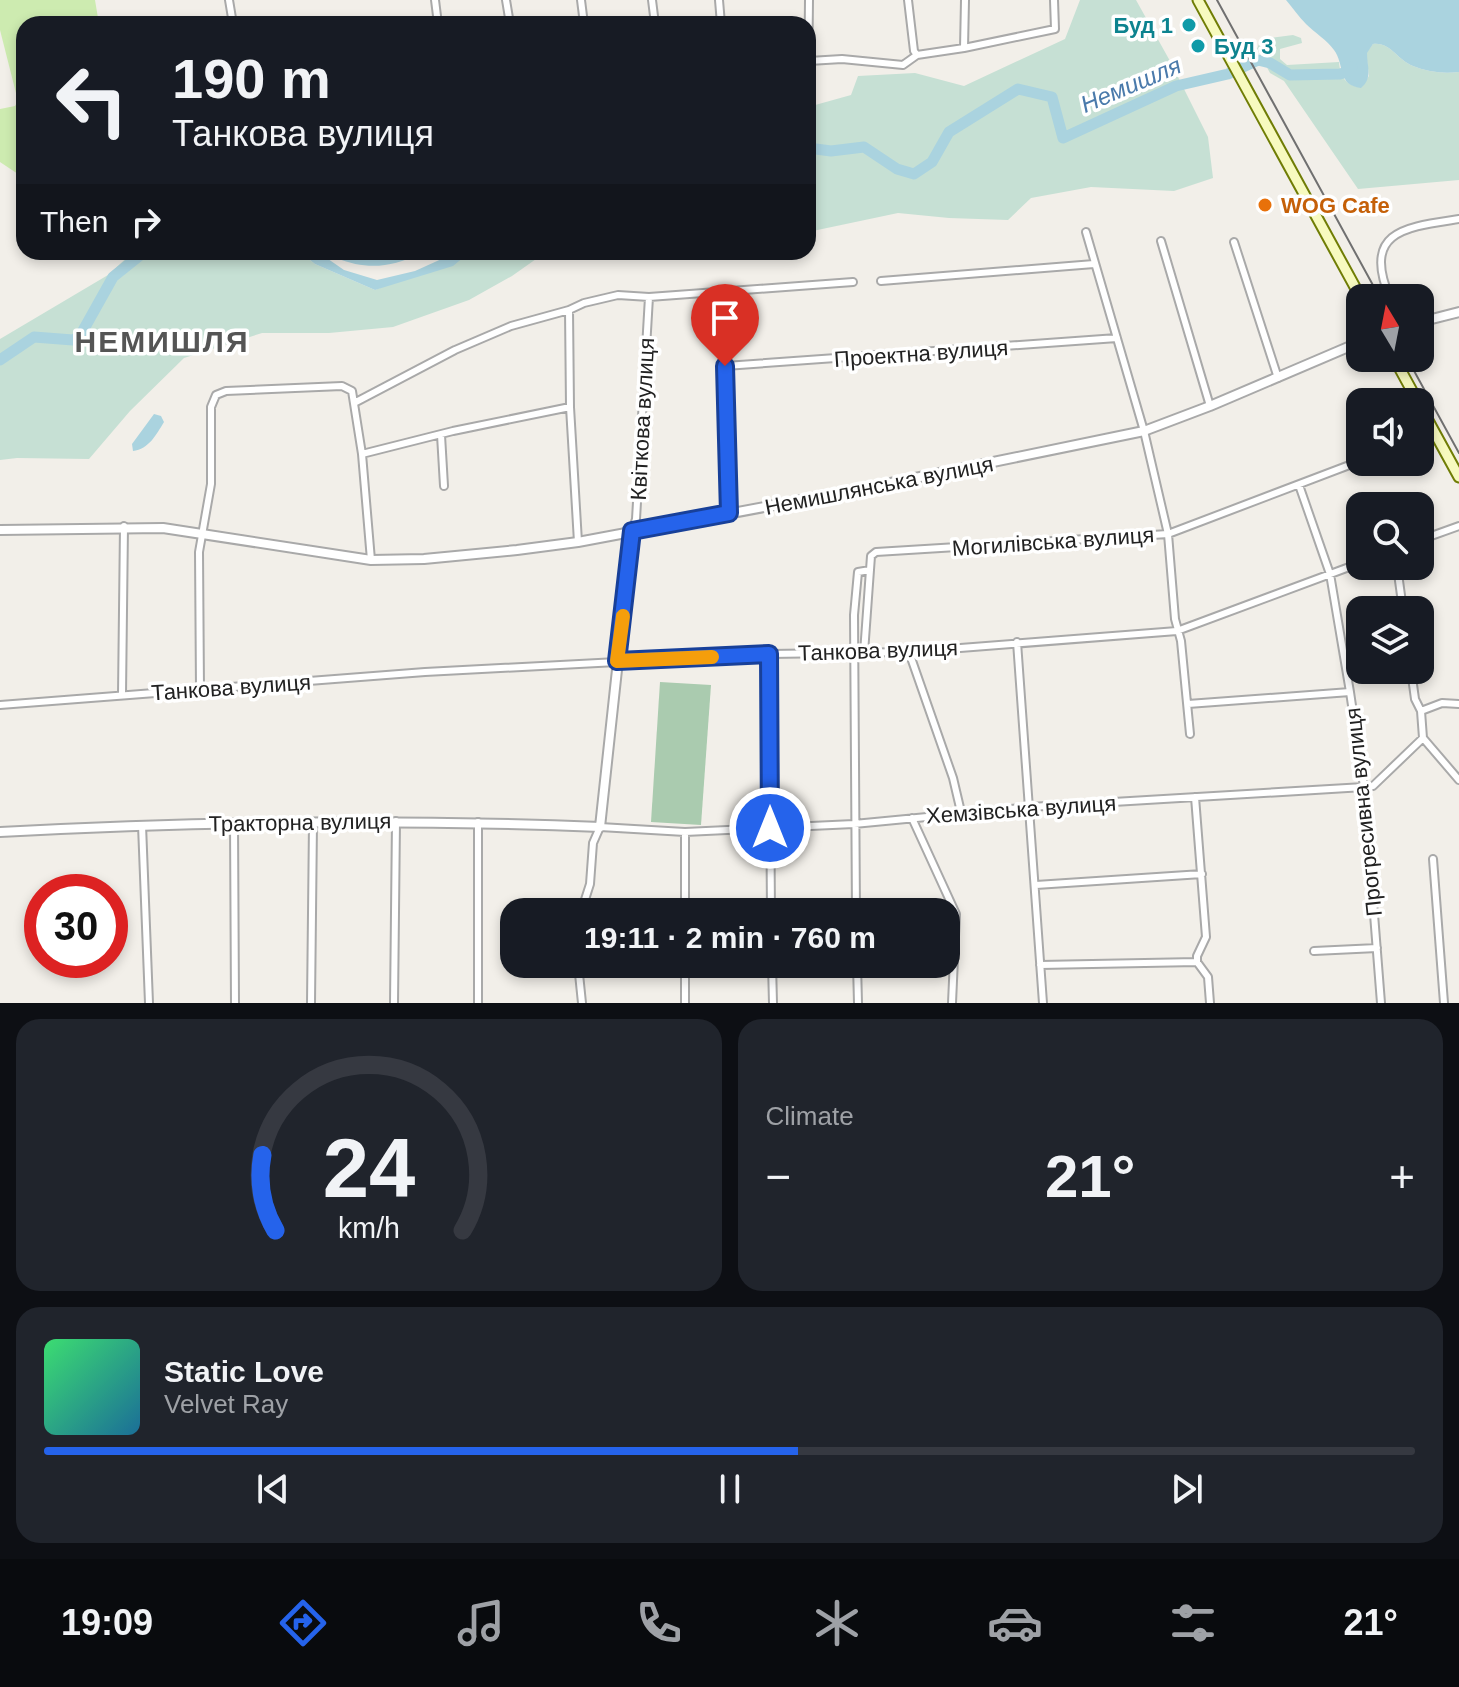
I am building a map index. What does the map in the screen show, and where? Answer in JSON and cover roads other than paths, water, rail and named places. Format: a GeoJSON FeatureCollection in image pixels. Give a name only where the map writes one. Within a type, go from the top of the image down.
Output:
{"type":"FeatureCollection","features":[{"type":"Feature","properties":{"kind":"main road"},"geometry":{"type":"LineString","coordinates":[[1198,0],[1353,284]]}},
{"type":"Feature","properties":{"kind":"main road"},"geometry":{"type":"LineString","coordinates":[[1435,433],[1459,477]]}},
{"type":"Feature","properties":{"kind":"street"},"geometry":{"type":"LineString","coordinates":[[908,0],[917,55]]}},
{"type":"Feature","properties":{"kind":"street"},"geometry":{"type":"LineString","coordinates":[[964,48],[965,0]]}},
{"type":"Feature","properties":{"kind":"street"},"geometry":{"type":"LineString","coordinates":[[816,61],[842,59],[903,65],[917,55],[1055,29],[1054,0]]}},
{"type":"Feature","properties":{"kind":"street"},"geometry":{"type":"LineString","coordinates":[[1385,284],[1382,257],[1386,242],[1401,230],[1459,219]]}},
{"type":"Feature","properties":{"kind":"street"},"geometry":{"type":"LineString","coordinates":[[1086,232],[1144,431],[1168,534],[1190,734]]}},
{"type":"Feature","properties":{"kind":"street"},"geometry":{"type":"LineString","coordinates":[[1161,241],[1210,406]]}},
{"type":"Feature","properties":{"kind":"street"},"geometry":{"type":"LineString","coordinates":[[1234,242],[1278,378]]}},
{"type":"Feature","properties":{"kind":"street"},"geometry":{"type":"LineString","coordinates":[[881,281],[1094,264]]}},
{"type":"Feature","properties":{"kind":"street"},"geometry":{"type":"LineString","coordinates":[[356,402],[455,350],[511,326],[584,303],[618,295],[649,297],[853,282]]}},
{"type":"Feature","properties":{"kind":"street"},"geometry":{"type":"LineString","coordinates":[[725,290],[729,513]]}},
{"type":"Feature","properties":{"kind":"street","name":"Квіткова вулиця"},"geometry":{"type":"LineString","coordinates":[[600,827],[632,531],[636,519],[649,297]]}},
{"type":"Feature","properties":{"kind":"street"},"geometry":{"type":"LineString","coordinates":[[569,310],[570,407],[578,542]]}},
{"type":"Feature","properties":{"kind":"street"},"geometry":{"type":"LineString","coordinates":[[1434,318],[1459,312]]}},
{"type":"Feature","properties":{"kind":"street","name":"Проектна вулиця"},"geometry":{"type":"LineString","coordinates":[[725,366],[1117,338]]}},
{"type":"Feature","properties":{"kind":"street","name":"Немишлянська вулиця"},"geometry":{"type":"LineString","coordinates":[[0,530],[124,526],[163,528],[371,560],[424,559],[578,542],[1007,461],[1144,431],[1346,348]]}},
{"type":"Feature","properties":{"kind":"street"},"geometry":{"type":"LineString","coordinates":[[200,690],[201,535],[211,484],[211,407],[216,395],[226,391],[342,386],[352,391],[362,454],[371,560]]}},
{"type":"Feature","properties":{"kind":"street"},"geometry":{"type":"LineString","coordinates":[[362,454],[570,407]]}},
{"type":"Feature","properties":{"kind":"street"},"geometry":{"type":"LineString","coordinates":[[441,435],[444,486]]}},
{"type":"Feature","properties":{"kind":"street","name":"Могилівська вулиця"},"geometry":{"type":"LineString","coordinates":[[870,570],[871,556],[876,552],[1168,534],[1346,467]]}},
{"type":"Feature","properties":{"kind":"street","name":"Прогресивна вулиця"},"geometry":{"type":"LineString","coordinates":[[1299,485],[1330,574],[1350,692],[1364,787],[1381,1003]]}},
{"type":"Feature","properties":{"kind":"street"},"geometry":{"type":"LineString","coordinates":[[122,694],[124,526]]}},
{"type":"Feature","properties":{"kind":"street"},"geometry":{"type":"LineString","coordinates":[[1434,535],[1459,526]]}},
{"type":"Feature","properties":{"kind":"street","name":"Танкова вулиця"},"geometry":{"type":"LineString","coordinates":[[0,705],[425,672],[769,654],[909,652],[1177,631],[1346,568]]}},
{"type":"Feature","properties":{"kind":"street"},"geometry":{"type":"LineString","coordinates":[[856,898],[853,653],[856,580],[860,570],[870,570],[864,653]]}},
{"type":"Feature","properties":{"kind":"street"},"geometry":{"type":"LineString","coordinates":[[1017,642],[1043,1003]]}},
{"type":"Feature","properties":{"kind":"street"},"geometry":{"type":"LineString","coordinates":[[909,652],[953,778],[961,812]]}},
{"type":"Feature","properties":{"kind":"street"},"geometry":{"type":"LineString","coordinates":[[769,654],[771,898]]}},
{"type":"Feature","properties":{"kind":"street"},"geometry":{"type":"LineString","coordinates":[[1413,684],[1421,711],[1423,738],[1459,780]]}},
{"type":"Feature","properties":{"kind":"street"},"geometry":{"type":"LineString","coordinates":[[1188,704],[1350,692]]}},
{"type":"Feature","properties":{"kind":"street"},"geometry":{"type":"LineString","coordinates":[[1421,711],[1442,703],[1459,704]]}},
{"type":"Feature","properties":{"kind":"street"},"geometry":{"type":"LineString","coordinates":[[1364,787],[1373,786],[1423,738]]}},
{"type":"Feature","properties":{"kind":"street","name":"Хемзівська вулиця"},"geometry":{"type":"LineString","coordinates":[[600,827],[685,832],[854,824],[961,812],[1364,787]]}},
{"type":"Feature","properties":{"kind":"street"},"geometry":{"type":"LineString","coordinates":[[1195,797],[1206,937],[1198,950],[1197,962],[1208,977],[1210,1003]]}},
{"type":"Feature","properties":{"kind":"street"},"geometry":{"type":"LineString","coordinates":[[912,818],[956,914],[952,1003]]}},
{"type":"Feature","properties":{"kind":"street"},"geometry":{"type":"LineString","coordinates":[[394,1003],[396,821]]}},
{"type":"Feature","properties":{"kind":"street","name":"Тракторна вулиця"},"geometry":{"type":"LineString","coordinates":[[0,832],[142,825],[396,821],[600,827]]}},
{"type":"Feature","properties":{"kind":"street"},"geometry":{"type":"LineString","coordinates":[[478,822],[478,1003]]}},
{"type":"Feature","properties":{"kind":"street"},"geometry":{"type":"LineString","coordinates":[[234,823],[235,1003]]}},
{"type":"Feature","properties":{"kind":"street"},"geometry":{"type":"LineString","coordinates":[[311,1003],[313,823]]}},
{"type":"Feature","properties":{"kind":"street"},"geometry":{"type":"LineString","coordinates":[[142,825],[149,1003]]}},
{"type":"Feature","properties":{"kind":"street"},"geometry":{"type":"LineString","coordinates":[[586,898],[590,884],[593,843],[600,827]]}},
{"type":"Feature","properties":{"kind":"street"},"geometry":{"type":"LineString","coordinates":[[685,832],[685,898]]}},
{"type":"Feature","properties":{"kind":"street"},"geometry":{"type":"LineString","coordinates":[[1433,859],[1444,1003]]}},
{"type":"Feature","properties":{"kind":"street"},"geometry":{"type":"LineString","coordinates":[[1036,885],[1202,874]]}},
{"type":"Feature","properties":{"kind":"street"},"geometry":{"type":"LineString","coordinates":[[1314,951],[1377,948]]}},
{"type":"Feature","properties":{"kind":"street"},"geometry":{"type":"LineString","coordinates":[[1040,965],[1197,962]]}},
{"type":"Feature","properties":{"kind":"street"},"geometry":{"type":"LineString","coordinates":[[579,978],[582,1003]]}},
{"type":"Feature","properties":{"kind":"street"},"geometry":{"type":"LineString","coordinates":[[685,978],[685,1003]]}},
{"type":"Feature","properties":{"kind":"street"},"geometry":{"type":"LineString","coordinates":[[772,978],[773,1003]]}},
{"type":"Feature","properties":{"kind":"street"},"geometry":{"type":"LineString","coordinates":[[857,978],[858,1003]]}},
{"type":"Feature","properties":{"kind":"water"},"geometry":{"type":"Polygon","coordinates":[[[1286,0],[1459,0],[1459,72],[1441,73],[1419,68],[1407,63],[1389,48],[1373,44],[1367,53],[1367,80],[1361,88],[1353,86],[1345,79],[1334,50],[1286,0]]]}},
{"type":"Feature","properties":{"kind":"water"},"geometry":{"type":"Polygon","coordinates":[[[310,260],[330,260],[344,270],[377,280],[415,271],[439,260],[460,260],[453,266],[375,290],[310,260]]]}},
{"type":"Feature","properties":{"kind":"water"},"geometry":{"type":"Polygon","coordinates":[[[342,260],[404,260],[381,266],[342,260]]]}},
{"type":"Feature","properties":{"kind":"water"},"geometry":{"type":"Polygon","coordinates":[[[154,414],[161,416],[164,422],[148,444],[133,451],[132,444],[154,414]]]}},
{"type":"Feature","properties":{"kind":"waterway","name":"Немишля"},"geometry":{"type":"LineString","coordinates":[[816,149],[831,151],[864,147],[897,169],[914,174],[932,162],[949,132],[1018,89],[1052,97],[1063,138],[1176,86],[1228,74],[1258,60],[1290,75],[1340,74],[1352,67]]}},
{"type":"Feature","properties":{"kind":"waterway","name":"Немишля"},"geometry":{"type":"LineString","coordinates":[[0,360],[34,337],[73,340],[80,336],[113,277],[134,260]]}},
{"type":"Feature","properties":{"kind":"tram line"},"geometry":{"type":"LineString","coordinates":[[1217,0],[1372,284]]}},
{"type":"Feature","properties":{"kind":"tram line"},"geometry":{"type":"LineString","coordinates":[[1415,372],[1459,453]]}},
{"type":"Feature","properties":{"kind":"place","name":"Буд 1"},"geometry":{"type":"Point","coordinates":[1189,25]}},
{"type":"Feature","properties":{"kind":"place","name":"Буд 3"},"geometry":{"type":"Point","coordinates":[1198,46]}},
{"type":"Feature","properties":{"kind":"place","name":"WOG Cafe"},"geometry":{"type":"Point","coordinates":[1265,205]}},
{"type":"Feature","properties":{"kind":"district","name":"НЕМИШЛЯ"},"geometry":{"type":"Point","coordinates":[162,342]}}]}
